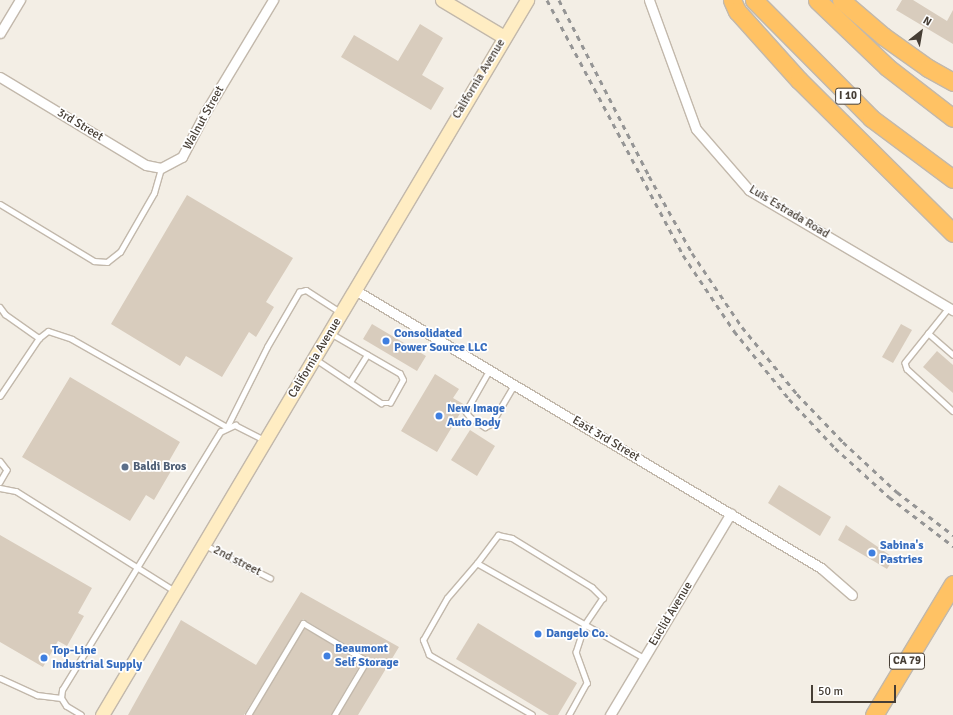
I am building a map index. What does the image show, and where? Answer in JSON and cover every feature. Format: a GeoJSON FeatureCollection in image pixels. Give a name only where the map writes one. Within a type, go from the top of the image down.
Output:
{"type":"FeatureCollection","features":[{"type":"Feature","properties":{"kind":"highway"},"geometry":{"type":"LineString","coordinates":[[732,0],[737,11],[799,80],[953,233]]}},
{"type":"Feature","properties":{"kind":"highway","name":"I 10"},"geometry":{"type":"LineString","coordinates":[[754,0],[871,118],[953,179]]}},
{"type":"Feature","properties":{"kind":"highway"},"geometry":{"type":"LineString","coordinates":[[817,0],[888,67],[953,118]]}},
{"type":"Feature","properties":{"kind":"highway"},"geometry":{"type":"LineString","coordinates":[[841,0],[883,36],[928,68],[953,82]]}},
{"type":"Feature","properties":{"kind":"highway","name":"CA 79"},"geometry":{"type":"LineString","coordinates":[[874,715],[953,584]]}},
{"type":"Feature","properties":{"kind":"street"},"geometry":{"type":"LineString","coordinates":[[0,33],[20,0]]}},
{"type":"Feature","properties":{"kind":"street","name":"Walnut Street"},"geometry":{"type":"LineString","coordinates":[[161,168],[182,157],[206,111],[273,0]]}},
{"type":"Feature","properties":{"kind":"street"},"geometry":{"type":"LineString","coordinates":[[442,0],[504,37]]}},
{"type":"Feature","properties":{"kind":"street","name":"California Avenue"},"geometry":{"type":"LineString","coordinates":[[102,715],[527,0]]}},
{"type":"Feature","properties":{"kind":"street","name":"Luis Estrada Road"},"geometry":{"type":"LineString","coordinates":[[649,0],[696,129],[749,190],[951,308]]}},
{"type":"Feature","properties":{"kind":"street","name":"3rd Street"},"geometry":{"type":"LineString","coordinates":[[0,77],[146,165],[161,168]]}},
{"type":"Feature","properties":{"kind":"street","name":"East 3rd Street"},"geometry":{"type":"LineString","coordinates":[[355,290],[821,568],[852,595]]}},
{"type":"Feature","properties":{"kind":"street","name":"Euclid Avenue"},"geometry":{"type":"LineString","coordinates":[[610,715],[731,513]]}},
{"type":"Feature","properties":{"kind":"lane"},"geometry":{"type":"LineString","coordinates":[[0,204],[94,261],[102,263],[114,259],[120,252],[154,193],[161,168]]}},
{"type":"Feature","properties":{"kind":"lane"},"geometry":{"type":"LineString","coordinates":[[81,715],[66,706],[61,698],[62,690],[220,432],[227,427],[267,347],[299,292],[306,290],[341,313]]}},
{"type":"Feature","properties":{"kind":"lane"},"geometry":{"type":"LineString","coordinates":[[0,307],[5,314],[39,338]]}},
{"type":"Feature","properties":{"kind":"lane"},"geometry":{"type":"LineString","coordinates":[[951,308],[928,333],[905,363],[907,369],[953,411]]}},
{"type":"Feature","properties":{"kind":"lane"},"geometry":{"type":"LineString","coordinates":[[0,396],[39,338],[48,331],[72,339],[227,427],[243,427],[266,440]]}},
{"type":"Feature","properties":{"kind":"lane"},"geometry":{"type":"LineString","coordinates":[[314,358],[381,403],[390,403],[402,377],[330,333]]}},
{"type":"Feature","properties":{"kind":"lane"},"geometry":{"type":"LineString","coordinates":[[928,333],[953,356]]}},
{"type":"Feature","properties":{"kind":"lane"},"geometry":{"type":"LineString","coordinates":[[350,382],[367,355]]}},
{"type":"Feature","properties":{"kind":"lane"},"geometry":{"type":"LineString","coordinates":[[490,370],[466,412],[485,427],[491,424],[514,384]]}},
{"type":"Feature","properties":{"kind":"lane"},"geometry":{"type":"LineString","coordinates":[[0,461],[6,467],[0,482]]}},
{"type":"Feature","properties":{"kind":"lane"},"geometry":{"type":"LineString","coordinates":[[0,488],[16,491],[175,591]]}},
{"type":"Feature","properties":{"kind":"lane"},"geometry":{"type":"LineString","coordinates":[[532,715],[429,655],[423,640],[447,598],[477,563],[498,535],[512,538],[592,587],[603,598],[585,625],[576,652],[587,683],[569,715]]}},
{"type":"Feature","properties":{"kind":"lane","name":"2nd street"},"geometry":{"type":"LineString","coordinates":[[204,544],[270,578]]}},
{"type":"Feature","properties":{"kind":"lane"},"geometry":{"type":"LineString","coordinates":[[477,563],[644,658]]}},
{"type":"Feature","properties":{"kind":"lane"},"geometry":{"type":"LineString","coordinates":[[248,715],[303,623],[368,661],[335,715]]}},
{"type":"Feature","properties":{"kind":"lane"},"geometry":{"type":"LineString","coordinates":[[0,678],[37,695],[61,698]]}},
{"type":"Feature","properties":{"kind":"building"},"geometry":{"type":"Polygon","coordinates":[[[902,0],[913,0],[947,21],[953,10],[953,44],[896,10],[902,0]]]}},
{"type":"Feature","properties":{"kind":"building"},"geometry":{"type":"Polygon","coordinates":[[[420,24],[443,38],[422,75],[444,88],[431,110],[341,57],[354,35],[398,61],[420,24]]]}},
{"type":"Feature","properties":{"kind":"building"},"geometry":{"type":"Polygon","coordinates":[[[187,195],[293,258],[266,302],[274,307],[256,337],[249,332],[222,377],[186,356],[180,366],[111,324],[187,195]]]}},
{"type":"Feature","properties":{"kind":"building"},"geometry":{"type":"Polygon","coordinates":[[[372,324],[426,356],[417,371],[363,339],[372,324]]]}},
{"type":"Feature","properties":{"kind":"building"},"geometry":{"type":"Polygon","coordinates":[[[901,324],[912,330],[893,363],[882,357],[901,324]]]}},
{"type":"Feature","properties":{"kind":"building"},"geometry":{"type":"Polygon","coordinates":[[[937,351],[953,365],[953,393],[923,367],[937,351]]]}},
{"type":"Feature","properties":{"kind":"building"},"geometry":{"type":"Polygon","coordinates":[[[435,374],[459,389],[453,398],[465,405],[437,452],[401,431],[435,374]]]}},
{"type":"Feature","properties":{"kind":"building"},"geometry":{"type":"Polygon","coordinates":[[[70,377],[180,442],[165,468],[171,471],[154,500],[146,495],[130,521],[22,457],[70,377]]]}},
{"type":"Feature","properties":{"kind":"building"},"geometry":{"type":"Polygon","coordinates":[[[470,430],[495,446],[477,476],[451,460],[470,430]]]}},
{"type":"Feature","properties":{"kind":"building"},"geometry":{"type":"Polygon","coordinates":[[[779,485],[831,517],[820,536],[768,503],[779,485]]]}},
{"type":"Feature","properties":{"kind":"building"},"geometry":{"type":"Polygon","coordinates":[[[846,525],[894,558],[887,569],[838,540],[846,525]]]}},
{"type":"Feature","properties":{"kind":"building"},"geometry":{"type":"Polygon","coordinates":[[[0,535],[92,588],[78,613],[84,616],[67,646],[58,641],[43,667],[0,642],[0,535]]]}},
{"type":"Feature","properties":{"kind":"building","name":"Beaumont Self Storage"},"geometry":{"type":"Polygon","coordinates":[[[301,592],[399,647],[358,715],[339,715],[370,663],[370,659],[303,619],[244,715],[128,715],[181,620],[256,665],[301,592]]]}},
{"type":"Feature","properties":{"kind":"building"},"geometry":{"type":"Polygon","coordinates":[[[478,623],[577,683],[558,715],[549,715],[456,659],[478,623]]]}},
{"type":"Feature","properties":{"kind":"building"},"geometry":{"type":"Polygon","coordinates":[[[304,628],[362,662],[331,715],[252,715],[304,628]]]}},
{"type":"Feature","properties":{"kind":"railway"},"geometry":{"type":"LineString","coordinates":[[547,0],[683,255],[734,331],[789,399],[835,448],[889,497],[953,546]]}},
{"type":"Feature","properties":{"kind":"railway"},"geometry":{"type":"LineString","coordinates":[[559,0],[649,176],[692,253],[742,327],[797,394],[843,442],[897,492],[953,535]]}},
{"type":"Feature","properties":{"kind":"place","name":"Consolidated Power Source LLC"},"geometry":{"type":"Point","coordinates":[386,341]}},
{"type":"Feature","properties":{"kind":"place","name":"New Image Auto Body"},"geometry":{"type":"Point","coordinates":[439,416]}},
{"type":"Feature","properties":{"kind":"place","name":"Baldi Bros"},"geometry":{"type":"Point","coordinates":[125,467]}},
{"type":"Feature","properties":{"kind":"place","name":"Sabina's Pastries"},"geometry":{"type":"Point","coordinates":[872,553]}},
{"type":"Feature","properties":{"kind":"place","name":"Dangelo Co."},"geometry":{"type":"Point","coordinates":[538,634]}},
{"type":"Feature","properties":{"kind":"place","name":"Beaumont Self Storage"},"geometry":{"type":"Point","coordinates":[327,656]}},
{"type":"Feature","properties":{"kind":"place","name":"Top-Line Industrial Supply"},"geometry":{"type":"Point","coordinates":[44,658]}}]}
